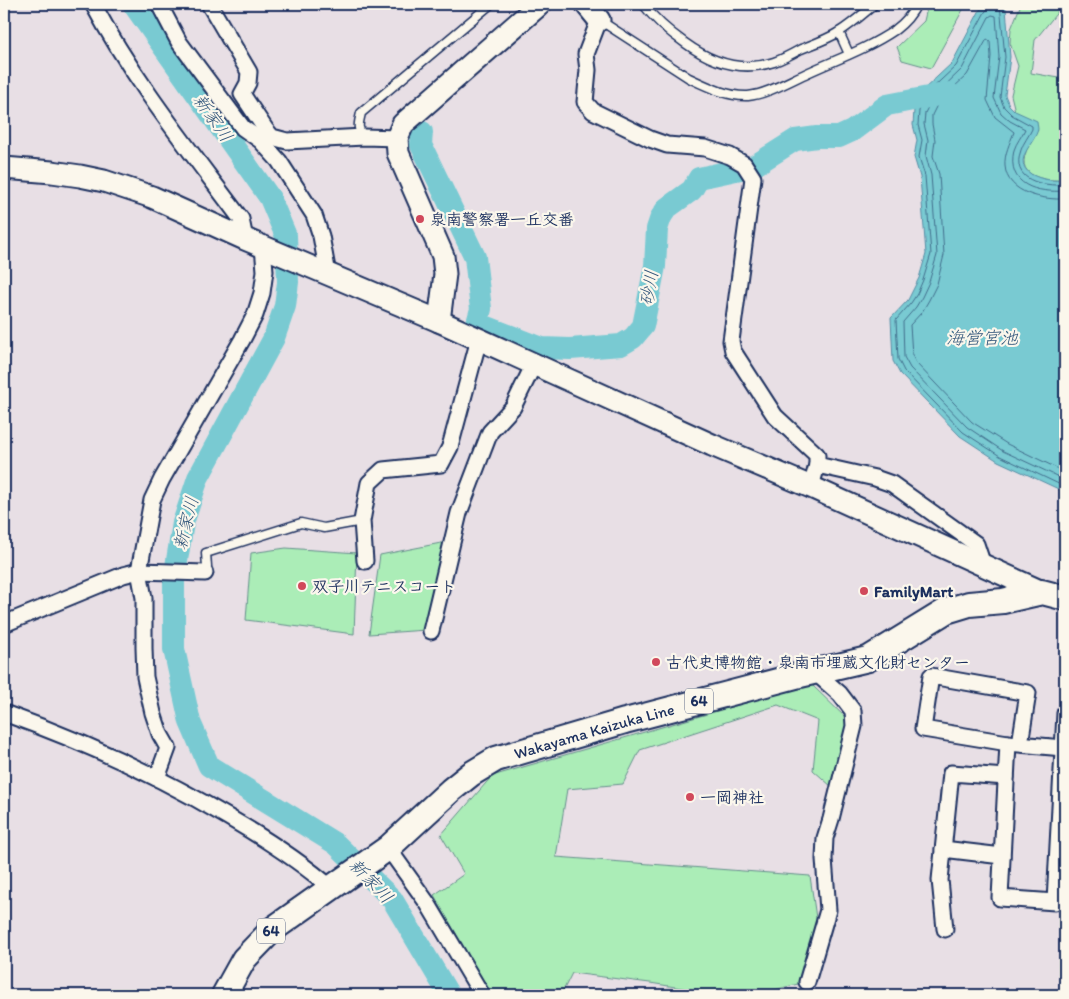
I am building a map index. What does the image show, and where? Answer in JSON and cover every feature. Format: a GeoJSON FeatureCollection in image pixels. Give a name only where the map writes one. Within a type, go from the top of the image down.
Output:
{"type":"FeatureCollection","features":[{"type":"Feature","properties":{"kind":"main road","name":"Wakayama Kaizuka Line"},"geometry":{"type":"LineString","coordinates":[[224,995],[244,959],[272,929],[383,851],[451,790],[471,774],[496,759],[625,721],[868,659],[946,611],[969,604],[1003,601],[1042,592],[1065,598]]}},
{"type":"Feature","properties":{"kind":"street"},"geometry":{"type":"LineString","coordinates":[[93,4],[113,41],[149,96],[241,219],[254,242],[266,271],[255,315],[166,471],[152,500],[139,570],[144,598],[145,677],[153,713],[160,734],[168,748],[157,778]]}},
{"type":"Feature","properties":{"kind":"street"},"geometry":{"type":"LineString","coordinates":[[159,4],[179,42],[243,128],[260,140],[279,161],[314,215],[321,236],[328,274]]}},
{"type":"Feature","properties":{"kind":"street"},"geometry":{"type":"LineString","coordinates":[[209,4],[249,72],[248,83],[242,94],[272,137],[287,141],[364,137],[397,138]]}},
{"type":"Feature","properties":{"kind":"street"},"geometry":{"type":"LineString","coordinates":[[439,321],[445,274],[443,256],[398,153],[397,138],[403,124],[540,4]]}},
{"type":"Feature","properties":{"kind":"street"},"geometry":{"type":"LineString","coordinates":[[586,4],[599,20],[586,54],[588,70],[585,102],[593,111],[650,139],[667,144],[705,148],[730,156],[747,169],[752,178],[731,341],[734,351],[775,416],[817,455],[817,465],[811,487]]}},
{"type":"Feature","properties":{"kind":"street"},"geometry":{"type":"LineString","coordinates":[[4,168],[52,172],[104,181],[152,197],[439,321],[1042,592]]}},
{"type":"Feature","properties":{"kind":"street"},"geometry":{"type":"LineString","coordinates":[[365,561],[362,521],[369,483],[383,470],[441,464],[450,447],[479,339]]}},
{"type":"Feature","properties":{"kind":"street"},"geometry":{"type":"LineString","coordinates":[[431,631],[459,514],[490,432],[512,408],[534,364]]}},
{"type":"Feature","properties":{"kind":"street"},"geometry":{"type":"LineString","coordinates":[[817,465],[875,478],[892,484],[976,544],[983,564]]}},
{"type":"Feature","properties":{"kind":"street"},"geometry":{"type":"LineString","coordinates":[[4,624],[139,570],[205,572]]}},
{"type":"Feature","properties":{"kind":"street"},"geometry":{"type":"LineString","coordinates":[[806,982],[828,910],[824,859],[825,838],[854,726],[853,711],[840,694],[814,672]]}},
{"type":"Feature","properties":{"kind":"street"},"geometry":{"type":"LineString","coordinates":[[1063,748],[1014,743],[923,729],[931,676],[1028,693],[1014,743],[1006,777],[1000,898],[1055,902],[1065,714]]}},
{"type":"Feature","properties":{"kind":"street"},"geometry":{"type":"LineString","coordinates":[[4,713],[75,740],[192,796],[251,831],[333,887]]}},
{"type":"Feature","properties":{"kind":"street"},"geometry":{"type":"LineString","coordinates":[[945,929],[940,880],[951,773],[1006,777]]}},
{"type":"Feature","properties":{"kind":"street"},"geometry":{"type":"LineString","coordinates":[[943,849],[1002,856]]}},
{"type":"Feature","properties":{"kind":"street"},"geometry":{"type":"LineString","coordinates":[[383,851],[428,904],[482,995]]}},
{"type":"Feature","properties":{"kind":"lane"},"geometry":{"type":"LineString","coordinates":[[364,137],[359,132],[358,126],[361,113],[491,4]]}},
{"type":"Feature","properties":{"kind":"lane"},"geometry":{"type":"LineString","coordinates":[[643,4],[667,30],[689,46],[723,64],[742,67],[761,66],[774,62],[839,32],[875,4]]}},
{"type":"Feature","properties":{"kind":"lane"},"geometry":{"type":"LineString","coordinates":[[599,20],[689,78],[712,88],[748,96],[768,91],[849,54],[896,29],[907,19],[917,4]]}},
{"type":"Feature","properties":{"kind":"lane"},"geometry":{"type":"LineString","coordinates":[[839,32],[849,54]]}},
{"type":"Feature","properties":{"kind":"lane"},"geometry":{"type":"LineString","coordinates":[[205,572],[207,567],[206,554],[263,535],[301,523],[324,528],[362,521]]}},
{"type":"Feature","properties":{"kind":"green space"},"geometry":{"type":"Polygon","coordinates":[[[928,4],[967,4],[931,68],[902,60],[897,47],[924,21],[928,4]]]}},
{"type":"Feature","properties":{"kind":"green space"},"geometry":{"type":"Polygon","coordinates":[[[1021,4],[1064,4],[1035,40],[1031,73],[1059,78],[1065,91],[1065,180],[1049,180],[1035,176],[1029,173],[1025,167],[1024,161],[1027,149],[1038,130],[1015,111],[1011,95],[1018,66],[1010,43],[1011,29],[1021,4]]]}},
{"type":"Feature","properties":{"kind":"green space"},"geometry":{"type":"Polygon","coordinates":[[[446,542],[426,630],[369,634],[380,555],[446,542]]]}},
{"type":"Feature","properties":{"kind":"green space","name":"双子川テニスコート"},"geometry":{"type":"Polygon","coordinates":[[[286,548],[357,553],[354,634],[246,620],[251,553],[286,548]]]}},
{"type":"Feature","properties":{"kind":"green space"},"geometry":{"type":"Polygon","coordinates":[[[811,684],[847,719],[832,787],[813,770],[818,721],[778,705],[640,750],[623,784],[567,789],[556,857],[810,876],[817,925],[798,984],[754,995],[726,995],[572,973],[561,995],[491,995],[434,895],[464,874],[441,835],[492,776],[811,684]]]}},
{"type":"Feature","properties":{"kind":"water","name":"海営宮池"},"geometry":{"type":"Polygon","coordinates":[[[989,4],[1004,4],[1006,9],[1010,57],[1005,95],[1009,105],[1015,111],[1037,121],[1038,129],[1036,135],[1024,158],[1025,169],[1039,178],[1065,180],[1065,492],[998,461],[960,436],[900,374],[893,361],[891,318],[908,300],[919,278],[926,254],[920,177],[914,157],[917,140],[913,125],[914,110],[923,90],[952,63],[981,8],[989,4]]]}},
{"type":"Feature","properties":{"kind":"waterway","name":"新家川"},"geometry":{"type":"LineString","coordinates":[[133,4],[270,198],[286,236],[288,282],[285,306],[274,338],[198,478],[183,523],[174,579],[174,649],[190,722],[209,766],[336,844],[392,899],[449,995]]}},
{"type":"Feature","properties":{"kind":"waterway","name":"砂川"},"geometry":{"type":"LineString","coordinates":[[422,132],[421,145],[475,257],[481,309],[477,323],[542,348],[570,349],[621,345],[633,338],[643,326],[655,266],[657,229],[661,217],[667,208],[692,190],[699,178],[754,166],[795,140],[839,137],[852,131],[887,105],[949,93]]}},
{"type":"Feature","properties":{"kind":"place","name":"泉南警察署一丘交番"},"geometry":{"type":"Point","coordinates":[420,219]}},
{"type":"Feature","properties":{"kind":"place","name":"双子川テニスコート"},"geometry":{"type":"Point","coordinates":[302,586]}},
{"type":"Feature","properties":{"kind":"place","name":"FamilyMart"},"geometry":{"type":"Point","coordinates":[864,591]}},
{"type":"Feature","properties":{"kind":"place","name":"古代史博物館・泉南市埋蔵文化財センター"},"geometry":{"type":"Point","coordinates":[656,662]}},
{"type":"Feature","properties":{"kind":"place","name":"一岡神社"},"geometry":{"type":"Point","coordinates":[690,797]}}]}
